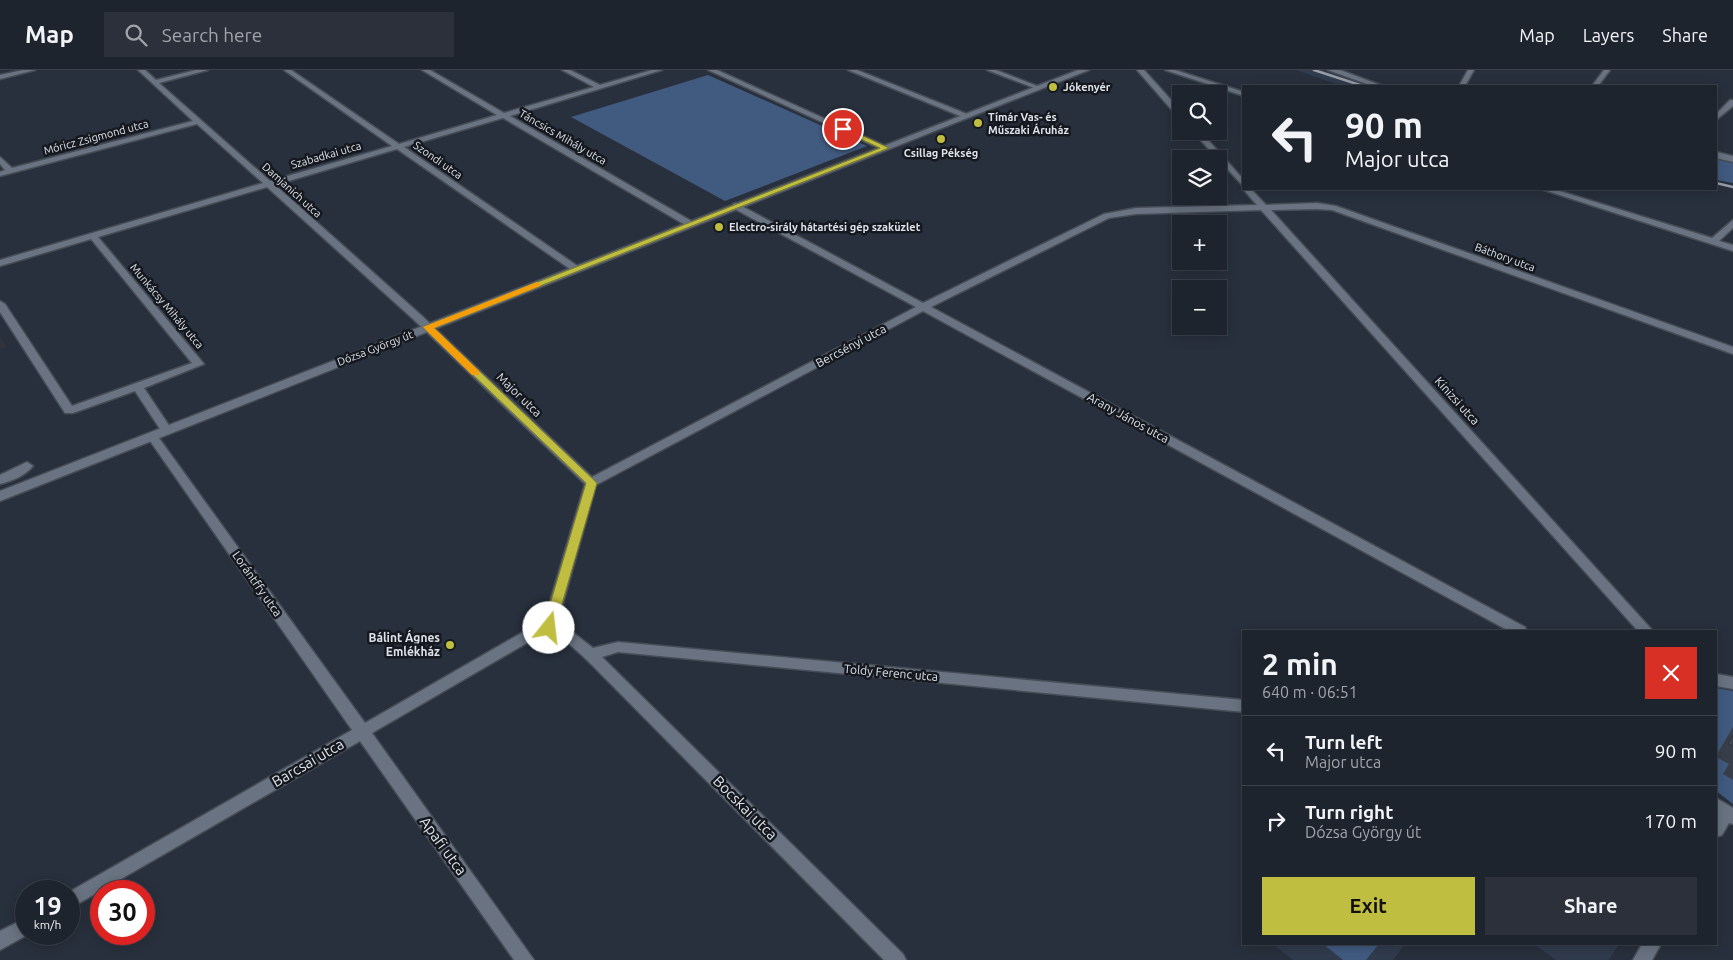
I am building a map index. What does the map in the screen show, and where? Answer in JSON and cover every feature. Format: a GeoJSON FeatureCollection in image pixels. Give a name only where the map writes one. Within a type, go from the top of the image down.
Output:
{"type":"FeatureCollection","features":[{"type":"Feature","properties":{"kind":"main road","name":"Dózsa György út"},"geometry":{"type":"LineString","coordinates":[[0,496],[1085,70]]}},
{"type":"Feature","properties":{"kind":"main road"},"geometry":{"type":"LineString","coordinates":[[1333,70],[1376,85]]}},
{"type":"Feature","properties":{"kind":"main road"},"geometry":{"type":"LineString","coordinates":[[1717,155],[1733,159]]}},
{"type":"Feature","properties":{"kind":"street"},"geometry":{"type":"LineString","coordinates":[[0,77],[11,72],[32,70]]}},
{"type":"Feature","properties":{"kind":"street","name":"Damjanich utca"},"geometry":{"type":"LineString","coordinates":[[142,70],[197,122],[428,327]]}},
{"type":"Feature","properties":{"kind":"street"},"geometry":{"type":"LineString","coordinates":[[154,82],[205,70]]}},
{"type":"Feature","properties":{"kind":"street","name":"Szondi utca"},"geometry":{"type":"LineString","coordinates":[[287,70],[576,269]]}},
{"type":"Feature","properties":{"kind":"street","name":"Táncsics Mihály utca"},"geometry":{"type":"LineString","coordinates":[[426,70],[690,224]]}},
{"type":"Feature","properties":{"kind":"street"},"geometry":{"type":"LineString","coordinates":[[565,70],[599,87]]}},
{"type":"Feature","properties":{"kind":"street","name":"Szabadkai utca"},"geometry":{"type":"LineString","coordinates":[[0,263],[659,70]]}},
{"type":"Feature","properties":{"kind":"street"},"geometry":{"type":"LineString","coordinates":[[711,70],[886,148]]}},
{"type":"Feature","properties":{"kind":"street"},"geometry":{"type":"LineString","coordinates":[[851,70],[968,116]]}},
{"type":"Feature","properties":{"kind":"street"},"geometry":{"type":"LineString","coordinates":[[990,70],[1040,88]]}},
{"type":"Feature","properties":{"kind":"street"},"geometry":{"type":"LineString","coordinates":[[1140,70],[1172,105]]}},
{"type":"Feature","properties":{"kind":"street"},"geometry":{"type":"LineString","coordinates":[[1168,70],[1242,93]]}},
{"type":"Feature","properties":{"kind":"street"},"geometry":{"type":"LineString","coordinates":[[1463,85],[1472,70]]}},
{"type":"Feature","properties":{"kind":"street"},"geometry":{"type":"LineString","coordinates":[[1596,85],[1607,70]]}},
{"type":"Feature","properties":{"kind":"street"},"geometry":{"type":"LineString","coordinates":[[1717,117],[1733,102]]}},
{"type":"Feature","properties":{"kind":"street","name":"Móricz Zsigmond utca"},"geometry":{"type":"LineString","coordinates":[[0,174],[197,122]]}},
{"type":"Feature","properties":{"kind":"street"},"geometry":{"type":"LineString","coordinates":[[1204,140],[1242,183]]}},
{"type":"Feature","properties":{"kind":"street"},"geometry":{"type":"LineString","coordinates":[[0,159],[10,171]]}},
{"type":"Feature","properties":{"kind":"street","name":"Kinizsi utca"},"geometry":{"type":"LineString","coordinates":[[1249,190],[1645,630]]}},
{"type":"Feature","properties":{"kind":"street"},"geometry":{"type":"LineString","coordinates":[[1548,190],[1733,248]]}},
{"type":"Feature","properties":{"kind":"street","name":"Arany János utca"},"geometry":{"type":"LineString","coordinates":[[736,206],[1518,630]]}},
{"type":"Feature","properties":{"kind":"street","name":"Báthory utca"},"geometry":{"type":"LineString","coordinates":[[1264,208],[1325,206],[1341,210],[1733,351]]}},
{"type":"Feature","properties":{"kind":"street","name":"Bercsényi utca"},"geometry":{"type":"LineString","coordinates":[[592,483],[924,307],[1116,214],[1264,208]]}},
{"type":"Feature","properties":{"kind":"street"},"geometry":{"type":"LineString","coordinates":[[1713,242],[1733,223]]}},
{"type":"Feature","properties":{"kind":"street","name":"Munkácsy Mihály utca"},"geometry":{"type":"LineString","coordinates":[[92,235],[199,364],[137,386]]}},
{"type":"Feature","properties":{"kind":"street"},"geometry":{"type":"LineString","coordinates":[[0,304],[69,411],[137,386],[166,430]]}},
{"type":"Feature","properties":{"kind":"street","name":"Major utca"},"geometry":{"type":"LineString","coordinates":[[428,327],[592,483]]}},
{"type":"Feature","properties":{"kind":"street","name":"Lorántffy utca"},"geometry":{"type":"LineString","coordinates":[[152,436],[361,732]]}},
{"type":"Feature","properties":{"kind":"street"},"geometry":{"type":"LineString","coordinates":[[0,480],[19,472],[27,466]]}},
{"type":"Feature","properties":{"kind":"street"},"geometry":{"type":"LineString","coordinates":[[592,483],[549,628],[560,630],[592,656]]}},
{"type":"Feature","properties":{"kind":"street","name":"Barcsai utca"},"geometry":{"type":"LineString","coordinates":[[80,895],[535,632],[549,628]]}},
{"type":"Feature","properties":{"kind":"street","name":"Toldy Ferenc utca"},"geometry":{"type":"LineString","coordinates":[[592,656],[601,650],[618,648],[1242,706]]}},
{"type":"Feature","properties":{"kind":"street","name":"Bocskai utca"},"geometry":{"type":"LineString","coordinates":[[592,656],[897,960]]}},
{"type":"Feature","properties":{"kind":"street"},"geometry":{"type":"LineString","coordinates":[[1717,680],[1733,683]]}},
{"type":"Feature","properties":{"kind":"street","name":"Apafi utca"},"geometry":{"type":"LineString","coordinates":[[361,732],[525,960]]}},
{"type":"Feature","properties":{"kind":"street"},"geometry":{"type":"LineString","coordinates":[[1717,828],[1725,811]]}},
{"type":"Feature","properties":{"kind":"street"},"geometry":{"type":"LineString","coordinates":[[0,941],[15,932]]}},
{"type":"Feature","properties":{"kind":"street"},"geometry":{"type":"LineString","coordinates":[[1642,960],[1651,945]]}},
{"type":"Feature","properties":{"kind":"shaded area"},"geometry":{"type":"Polygon","coordinates":[[[1296,70],[1323,70],[1369,85],[1339,85],[1296,70]]]}},
{"type":"Feature","properties":{"kind":"shaded area"},"geometry":{"type":"Polygon","coordinates":[[[708,75],[867,146],[725,201],[571,117],[708,75]]]}},
{"type":"Feature","properties":{"kind":"shaded area"},"geometry":{"type":"Polygon","coordinates":[[[1717,156],[1733,160],[1733,183],[1717,180],[1717,156]]]}},
{"type":"Feature","properties":{"kind":"shaded area"},"geometry":{"type":"Polygon","coordinates":[[[1717,688],[1733,691],[1733,804],[1717,792],[1717,688]]]}},
{"type":"Feature","properties":{"kind":"shaded area"},"geometry":{"type":"Polygon","coordinates":[[[1274,945],[1404,945],[1393,960],[1293,960],[1274,945]]]}},
{"type":"Feature","properties":{"kind":"shaded area"},"geometry":{"type":"Polygon","coordinates":[[[1324,945],[1378,945],[1366,960],[1343,960],[1324,945]]]}},
{"type":"Feature","properties":{"kind":"shaded area"},"geometry":{"type":"Polygon","coordinates":[[[1535,945],[1618,945],[1609,960],[1556,960],[1535,945]]]}},
{"type":"Feature","properties":{"kind":"building"},"geometry":{"type":"Polygon","coordinates":[[[1733,735],[1733,746],[1728,744],[1733,735]]]}},
{"type":"Feature","properties":{"kind":"railway"},"geometry":{"type":"LineString","coordinates":[[1314,70],[1360,85]]}},
{"type":"Feature","properties":{"kind":"railway"},"geometry":{"type":"LineString","coordinates":[[1717,183],[1733,187]]}},
{"type":"Feature","properties":{"kind":"slow traffic"},"geometry":{"type":"LineString","coordinates":[[476,373],[428,327],[537,285]]}},
{"type":"Feature","properties":{"kind":"place","name":"Jókenyér"},"geometry":{"type":"Point","coordinates":[1053,87]}},
{"type":"Feature","properties":{"kind":"place","name":"Tímár Vas- és Műszaki Áruház"},"geometry":{"type":"Point","coordinates":[978,123]}},
{"type":"Feature","properties":{"kind":"place","name":"Csillag Pékség"},"geometry":{"type":"Point","coordinates":[941,139]}},
{"type":"Feature","properties":{"kind":"place","name":"Electro-sirály hátartési gép szaküzlet"},"geometry":{"type":"Point","coordinates":[719,227]}},
{"type":"Feature","properties":{"kind":"place","name":"Bálint Ágnes Emlékház"},"geometry":{"type":"Point","coordinates":[450,645]}},
{"type":"Feature","properties":{"kind":"route"},"geometry":{"type":"LineString","coordinates":[[549,628],[592,483],[428,327],[886,148],[843,129]]}}]}
